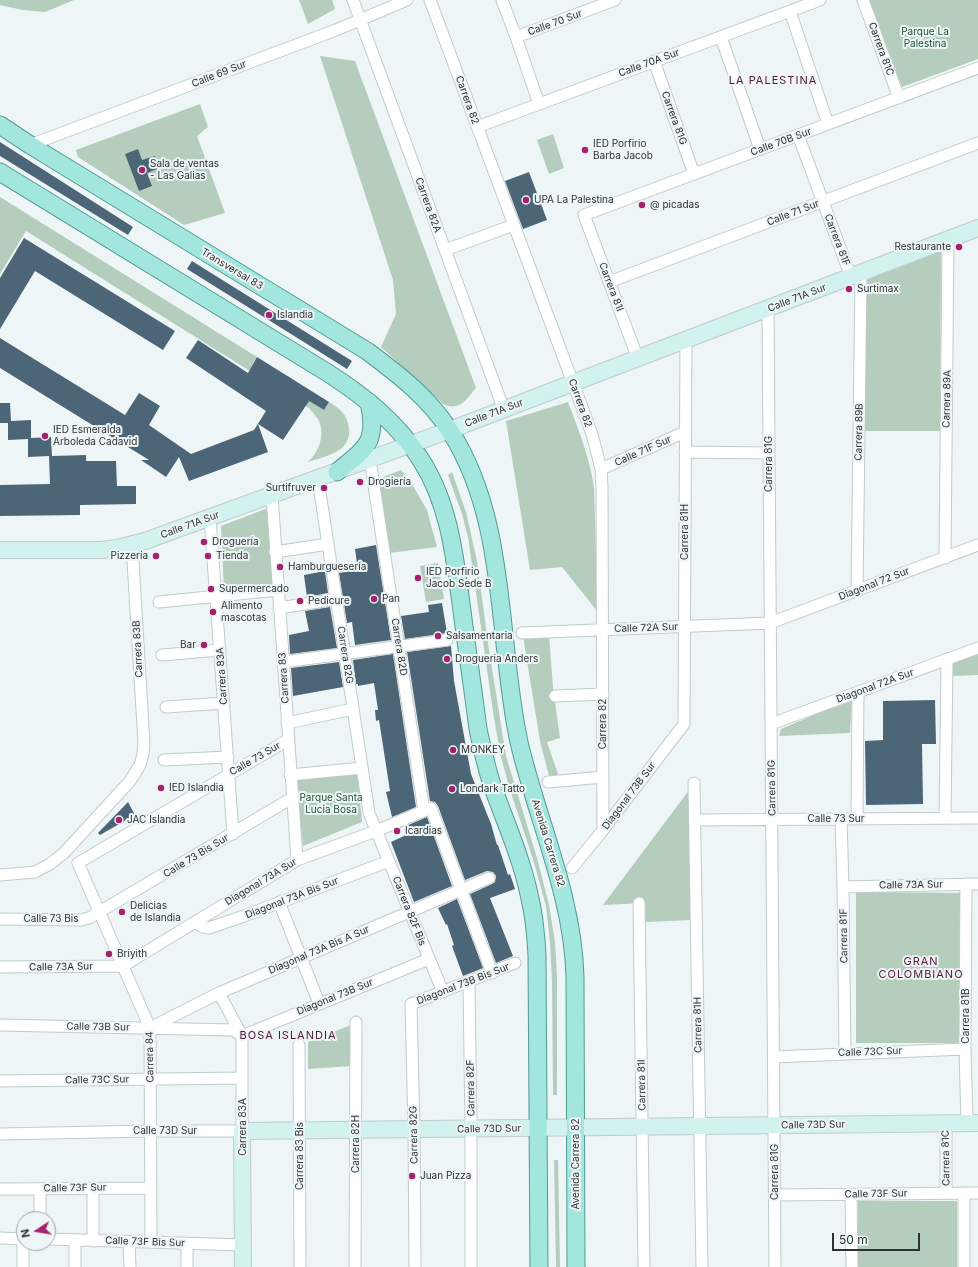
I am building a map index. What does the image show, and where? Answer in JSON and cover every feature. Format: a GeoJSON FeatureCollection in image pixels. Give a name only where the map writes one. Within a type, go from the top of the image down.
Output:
{"type":"FeatureCollection","features":[{"type":"Feature","properties":{"kind":"main road","name":"Transversal 83"},"geometry":{"type":"LineString","coordinates":[[0,126],[367,352],[403,378],[418,392],[450,430]]}},
{"type":"Feature","properties":{"kind":"main road"},"geometry":{"type":"LineString","coordinates":[[0,172],[328,373],[370,402],[410,445],[421,459],[431,477],[447,520],[453,547],[481,743],[492,784],[514,841],[530,895],[534,923],[537,955],[539,1267]]}},
{"type":"Feature","properties":{"kind":"main road"},"geometry":{"type":"LineString","coordinates":[[337,472],[363,451],[370,440],[373,423],[370,402]]}},
{"type":"Feature","properties":{"kind":"main road","name":"Avenida Carrera 82"},"geometry":{"type":"LineString","coordinates":[[450,430],[472,476],[485,513],[495,569],[519,740],[530,784],[561,884],[570,925],[575,961],[576,1267]]}},
{"type":"Feature","properties":{"kind":"street","name":"Carrera 82A"},"geometry":{"type":"LineString","coordinates":[[352,0],[504,410]]}},
{"type":"Feature","properties":{"kind":"street","name":"Calle 69 Sur"},"geometry":{"type":"LineString","coordinates":[[30,145],[360,20],[407,0]]}},
{"type":"Feature","properties":{"kind":"street","name":"Carrera 82"},"geometry":{"type":"LineString","coordinates":[[430,0],[592,434],[601,469],[603,830]]}},
{"type":"Feature","properties":{"kind":"street"},"geometry":{"type":"LineString","coordinates":[[502,0],[539,104]]}},
{"type":"Feature","properties":{"kind":"street","name":"Calle 70 Sur"},"geometry":{"type":"LineString","coordinates":[[516,37],[616,0]]}},
{"type":"Feature","properties":{"kind":"street","name":"Calle 70A Sur"},"geometry":{"type":"LineString","coordinates":[[477,127],[820,0]]}},
{"type":"Feature","properties":{"kind":"street","name":"Carrera 81C"},"geometry":{"type":"LineString","coordinates":[[863,0],[898,98]]}},
{"type":"Feature","properties":{"kind":"street"},"geometry":{"type":"LineString","coordinates":[[790,11],[828,124]]}},
{"type":"Feature","properties":{"kind":"street"},"geometry":{"type":"LineString","coordinates":[[721,36],[760,149]]}},
{"type":"Feature","properties":{"kind":"street","name":"Carrera 81G"},"geometry":{"type":"LineString","coordinates":[[654,61],[694,174]]}},
{"type":"Feature","properties":{"kind":"street","name":"Calle 70B Sur"},"geometry":{"type":"LineString","coordinates":[[584,215],[978,68]]}},
{"type":"Feature","properties":{"kind":"street","name":"Carrera 81F"},"geometry":{"type":"LineString","coordinates":[[798,135],[823,202],[856,275]]}},
{"type":"Feature","properties":{"kind":"street","name":"Calle 71 Sur"},"geometry":{"type":"LineString","coordinates":[[609,282],[978,143]]}},
{"type":"Feature","properties":{"kind":"street","name":"Carrera 81I"},"geometry":{"type":"LineString","coordinates":[[584,215],[638,359]]}},
{"type":"Feature","properties":{"kind":"street"},"geometry":{"type":"LineString","coordinates":[[445,250],[514,225]]}},
{"type":"Feature","properties":{"kind":"street","name":"Calle 71A Sur"},"geometry":{"type":"LineString","coordinates":[[0,550],[102,550],[132,545],[318,479],[504,410],[978,228]]}},
{"type":"Feature","properties":{"kind":"street","name":"Carrera 89A"},"geometry":{"type":"LineString","coordinates":[[945,558],[948,240]]}},
{"type":"Feature","properties":{"kind":"street","name":"Carrera 89B"},"geometry":{"type":"LineString","coordinates":[[856,275],[857,591]]}},
{"type":"Feature","properties":{"kind":"street","name":"Carrera 81G"},"geometry":{"type":"LineString","coordinates":[[768,309],[775,1267]]}},
{"type":"Feature","properties":{"kind":"street","name":"Carrera 81H"},"geometry":{"type":"LineString","coordinates":[[684,724],[686,340]]}},
{"type":"Feature","properties":{"kind":"street","name":"Calle 71F Sur"},"geometry":{"type":"LineString","coordinates":[[601,469],[685,432]]}},
{"type":"Feature","properties":{"kind":"street","name":"Calle 71F Sur"},"geometry":{"type":"LineString","coordinates":[[685,452],[769,453]]}},
{"type":"Feature","properties":{"kind":"street","name":"Carrera 82D"},"geometry":{"type":"LineString","coordinates":[[370,460],[399,647],[427,809],[462,889],[492,973]]}},
{"type":"Feature","properties":{"kind":"street","name":"Carrera 82G"},"geometry":{"type":"LineString","coordinates":[[318,479],[369,813],[376,831]]}},
{"type":"Feature","properties":{"kind":"street","name":"Carrera 83"},"geometry":{"type":"LineString","coordinates":[[272,495],[296,860]]}},
{"type":"Feature","properties":{"kind":"street","name":"Carrera 83A"},"geometry":{"type":"LineString","coordinates":[[210,518],[233,834]]}},
{"type":"Feature","properties":{"kind":"street"},"geometry":{"type":"LineString","coordinates":[[275,552],[328,544]]}},
{"type":"Feature","properties":{"kind":"street","name":"Carrera 83B"},"geometry":{"type":"LineString","coordinates":[[0,875],[35,872],[50,864],[64,853],[130,781],[140,765],[143,754],[132,545]]}},
{"type":"Feature","properties":{"kind":"street","name":"Diagonal 72 Sur"},"geometry":{"type":"LineString","coordinates":[[770,623],[978,545]]}},
{"type":"Feature","properties":{"kind":"street"},"geometry":{"type":"LineString","coordinates":[[159,602],[278,590]]}},
{"type":"Feature","properties":{"kind":"street"},"geometry":{"type":"LineString","coordinates":[[279,608],[336,599]]}},
{"type":"Feature","properties":{"kind":"street","name":"Calle 72A Sur"},"geometry":{"type":"LineString","coordinates":[[522,633],[770,623]]}},
{"type":"Feature","properties":{"kind":"street"},"geometry":{"type":"LineString","coordinates":[[283,662],[447,640]]}},
{"type":"Feature","properties":{"kind":"street","name":"Diagonal 72A Sur"},"geometry":{"type":"LineString","coordinates":[[771,724],[978,648]]}},
{"type":"Feature","properties":{"kind":"street"},"geometry":{"type":"LineString","coordinates":[[162,655],[220,650]]}},
{"type":"Feature","properties":{"kind":"street"},"geometry":{"type":"LineString","coordinates":[[945,818],[947,659]]}},
{"type":"Feature","properties":{"kind":"street"},"geometry":{"type":"LineString","coordinates":[[857,819],[858,692]]}},
{"type":"Feature","properties":{"kind":"street"},"geometry":{"type":"LineString","coordinates":[[555,696],[603,694]]}},
{"type":"Feature","properties":{"kind":"street"},"geometry":{"type":"LineString","coordinates":[[166,707],[224,703]]}},
{"type":"Feature","properties":{"kind":"street"},"geometry":{"type":"LineString","coordinates":[[287,724],[353,709]]}},
{"type":"Feature","properties":{"kind":"street","name":"Diagonal 73B Sur"},"geometry":{"type":"LineString","coordinates":[[572,868],[684,724]]}},
{"type":"Feature","properties":{"kind":"street","name":"Calle 73 Sur"},"geometry":{"type":"LineString","coordinates":[[78,862],[288,740]]}},
{"type":"Feature","properties":{"kind":"street"},"geometry":{"type":"LineString","coordinates":[[164,760],[228,757]]}},
{"type":"Feature","properties":{"kind":"street"},"geometry":{"type":"LineString","coordinates":[[290,775],[362,768]]}},
{"type":"Feature","properties":{"kind":"street"},"geometry":{"type":"LineString","coordinates":[[548,782],[603,777]]}},
{"type":"Feature","properties":{"kind":"street","name":"Carrera 81H"},"geometry":{"type":"LineString","coordinates":[[694,783],[702,1267]]}},
{"type":"Feature","properties":{"kind":"street","name":"Calle 73 Bis Sur"},"geometry":{"type":"LineString","coordinates":[[100,913],[292,798]]}},
{"type":"Feature","properties":{"kind":"street","name":"Diagonal 73A Sur"},"geometry":{"type":"LineString","coordinates":[[123,966],[296,860],[376,831],[427,809]]}},
{"type":"Feature","properties":{"kind":"street","name":"Calle 73 Sur"},"geometry":{"type":"LineString","coordinates":[[695,820],[978,818]]}},
{"type":"Feature","properties":{"kind":"street","name":"Carrera 81F"},"geometry":{"type":"LineString","coordinates":[[840,819],[843,887],[845,1053]]}},
{"type":"Feature","properties":{"kind":"street","name":"Carrera 82F Bis"},"geometry":{"type":"LineString","coordinates":[[376,831],[443,992]]}},
{"type":"Feature","properties":{"kind":"street","name":"Diagonal 73A Bis Sur"},"geometry":{"type":"LineString","coordinates":[[195,922],[203,927],[209,928],[389,861]]}},
{"type":"Feature","properties":{"kind":"street","name":"Carrera 84"},"geometry":{"type":"LineString","coordinates":[[78,862],[150,1028],[151,1242]]}},
{"type":"Feature","properties":{"kind":"street","name":"Diagonal 73A Bis A Sur"},"geometry":{"type":"LineString","coordinates":[[150,1028],[220,993],[489,878]]}},
{"type":"Feature","properties":{"kind":"street","name":"Carrera 81B"},"geometry":{"type":"LineString","coordinates":[[966,884],[965,1049],[973,1123]]}},
{"type":"Feature","properties":{"kind":"street","name":"Calle 73A Sur"},"geometry":{"type":"LineString","coordinates":[[843,887],[978,884]]}},
{"type":"Feature","properties":{"kind":"street"},"geometry":{"type":"LineString","coordinates":[[279,902],[319,1003]]}},
{"type":"Feature","properties":{"kind":"street","name":"Carrera 81I"},"geometry":{"type":"LineString","coordinates":[[639,903],[644,1267]]}},
{"type":"Feature","properties":{"kind":"street","name":"Calle 73 Bis"},"geometry":{"type":"LineString","coordinates":[[0,919],[81,920],[100,913]]}},
{"type":"Feature","properties":{"kind":"street","name":"Diagonal 73B Sur"},"geometry":{"type":"LineString","coordinates":[[242,1036],[429,959]]}},
{"type":"Feature","properties":{"kind":"street","name":"Diagonal 73B Bis Sur"},"geometry":{"type":"LineString","coordinates":[[411,1004],[516,963]]}},
{"type":"Feature","properties":{"kind":"street","name":"Calle 73A Sur"},"geometry":{"type":"LineString","coordinates":[[0,967],[123,966]]}},
{"type":"Feature","properties":{"kind":"street","name":"Carrera 82F"},"geometry":{"type":"LineString","coordinates":[[469,982],[471,1267]]}},
{"type":"Feature","properties":{"kind":"street","name":"Carrera 83A"},"geometry":{"type":"LineString","coordinates":[[220,993],[242,1036],[243,1267]]}},
{"type":"Feature","properties":{"kind":"street","name":"Carrera 82G"},"geometry":{"type":"LineString","coordinates":[[411,1004],[415,1267]]}},
{"type":"Feature","properties":{"kind":"street","name":"Carrera 82H"},"geometry":{"type":"LineString","coordinates":[[355,1267],[356,1022]]}},
{"type":"Feature","properties":{"kind":"street","name":"Calle 73B Sur"},"geometry":{"type":"LineString","coordinates":[[0,1025],[233,1030],[242,1036]]}},
{"type":"Feature","properties":{"kind":"street","name":"Carrera 83 Bis"},"geometry":{"type":"LineString","coordinates":[[299,1045],[300,1267]]}},
{"type":"Feature","properties":{"kind":"street","name":"Calle 73C Sur"},"geometry":{"type":"LineString","coordinates":[[774,1057],[965,1049]]}},
{"type":"Feature","properties":{"kind":"street","name":"Calle 73C Sur"},"geometry":{"type":"LineString","coordinates":[[0,1080],[242,1078]]}},
{"type":"Feature","properties":{"kind":"street","name":"Calle 73D Sur"},"geometry":{"type":"LineString","coordinates":[[0,1134],[150,1131],[300,1131],[973,1123]]}},
{"type":"Feature","properties":{"kind":"street","name":"Carrera 81C"},"geometry":{"type":"LineString","coordinates":[[946,1124],[946,1193]]}},
{"type":"Feature","properties":{"kind":"street"},"geometry":{"type":"LineString","coordinates":[[40,1188],[40,1211]]}},
{"type":"Feature","properties":{"kind":"street"},"geometry":{"type":"LineString","coordinates":[[93,1188],[94,1241]]}},
{"type":"Feature","properties":{"kind":"street","name":"Calle 73F Sur"},"geometry":{"type":"LineString","coordinates":[[0,1189],[151,1188]]}},
{"type":"Feature","properties":{"kind":"street"},"geometry":{"type":"LineString","coordinates":[[964,1193],[964,1267]]}},
{"type":"Feature","properties":{"kind":"street","name":"Calle 73F Sur"},"geometry":{"type":"LineString","coordinates":[[775,1195],[978,1193]]}},
{"type":"Feature","properties":{"kind":"street"},"geometry":{"type":"LineString","coordinates":[[852,1194],[852,1267]]}},
{"type":"Feature","properties":{"kind":"street"},"geometry":{"type":"LineString","coordinates":[[0,1238],[16,1239]]}},
{"type":"Feature","properties":{"kind":"street","name":"Calle 73F Bis Sur"},"geometry":{"type":"LineString","coordinates":[[56,1239],[243,1245]]}},
{"type":"Feature","properties":{"kind":"street"},"geometry":{"type":"LineString","coordinates":[[75,1240],[75,1267]]}},
{"type":"Feature","properties":{"kind":"street"},"geometry":{"type":"LineString","coordinates":[[130,1242],[130,1267]]}},
{"type":"Feature","properties":{"kind":"street"},"geometry":{"type":"LineString","coordinates":[[187,1243],[187,1267]]}},
{"type":"Feature","properties":{"kind":"street"},"geometry":{"type":"LineString","coordinates":[[23,1267],[24,1251]]}},
{"type":"Feature","properties":{"kind":"green space"},"geometry":{"type":"Polygon","coordinates":[[[0,0],[74,0],[45,12],[23,10],[0,5],[0,0]]]}},
{"type":"Feature","properties":{"kind":"green space"},"geometry":{"type":"Polygon","coordinates":[[[299,0],[332,0],[335,9],[308,24],[299,0]]]}},
{"type":"Feature","properties":{"kind":"green space","name":"Parque La Palestina"},"geometry":{"type":"Polygon","coordinates":[[[869,0],[978,0],[978,59],[902,87],[869,0]]]}},
{"type":"Feature","properties":{"kind":"green space"},"geometry":{"type":"Polygon","coordinates":[[[320,56],[355,61],[476,388],[466,400],[458,405],[449,406],[443,404],[381,347],[396,314],[393,280],[320,56]]]}},
{"type":"Feature","properties":{"kind":"green space"},"geometry":{"type":"Polygon","coordinates":[[[200,104],[208,127],[197,136],[225,213],[184,225],[78,157],[76,150],[200,104]]]}},
{"type":"Feature","properties":{"kind":"green space"},"geometry":{"type":"Polygon","coordinates":[[[553,134],[564,168],[549,174],[537,140],[553,134]]]}},
{"type":"Feature","properties":{"kind":"green space"},"geometry":{"type":"Polygon","coordinates":[[[0,197],[257,357],[252,365],[283,383],[288,376],[298,383],[293,391],[324,410],[329,402],[342,412],[347,419],[349,436],[346,443],[342,448],[330,455],[308,462],[318,448],[321,437],[321,426],[319,421],[309,408],[26,231],[0,274],[0,197]]]}},
{"type":"Feature","properties":{"kind":"green space"},"geometry":{"type":"Polygon","coordinates":[[[941,249],[940,431],[863,431],[864,278],[941,249]]]}},
{"type":"Feature","properties":{"kind":"green space"},"geometry":{"type":"Polygon","coordinates":[[[568,402],[587,455],[594,488],[598,612],[562,567],[530,570],[506,421],[568,402]]]}},
{"type":"Feature","properties":{"kind":"green space"},"geometry":{"type":"Polygon","coordinates":[[[401,470],[409,479],[427,510],[437,547],[389,553],[378,479],[401,470]]]}},
{"type":"Feature","properties":{"kind":"green space"},"geometry":{"type":"Polygon","coordinates":[[[452,472],[466,512],[477,561],[489,650],[506,756],[537,858],[549,905],[555,942],[557,976],[557,1095],[553,1095],[552,981],[546,906],[501,757],[468,537],[462,514],[448,475],[452,472]]]}},
{"type":"Feature","properties":{"kind":"green space"},"geometry":{"type":"Polygon","coordinates":[[[268,508],[275,586],[224,591],[221,526],[268,508]]]}},
{"type":"Feature","properties":{"kind":"green space"},"geometry":{"type":"Polygon","coordinates":[[[438,563],[444,599],[426,602],[420,566],[438,563]]]}},
{"type":"Feature","properties":{"kind":"green space"},"geometry":{"type":"Polygon","coordinates":[[[549,634],[553,688],[560,738],[547,742],[559,777],[549,776],[540,741],[523,636],[549,634]]]}},
{"type":"Feature","properties":{"kind":"green space"},"geometry":{"type":"Polygon","coordinates":[[[978,650],[978,675],[953,676],[953,660],[978,650]]]}},
{"type":"Feature","properties":{"kind":"green space"},"geometry":{"type":"Polygon","coordinates":[[[852,699],[850,733],[779,736],[781,729],[852,699]]]}},
{"type":"Feature","properties":{"kind":"green space","name":"Parque Santa Lucia Bosa"},"geometry":{"type":"Polygon","coordinates":[[[357,772],[362,822],[303,846],[296,778],[357,772]]]}},
{"type":"Feature","properties":{"kind":"green space"},"geometry":{"type":"Polygon","coordinates":[[[690,789],[692,920],[645,922],[645,903],[603,905],[690,789]]]}},
{"type":"Feature","properties":{"kind":"green space"},"geometry":{"type":"Polygon","coordinates":[[[856,892],[962,893],[961,1043],[856,1043],[856,892]]]}},
{"type":"Feature","properties":{"kind":"green space"},"geometry":{"type":"Polygon","coordinates":[[[351,1025],[351,1066],[308,1069],[308,1042],[351,1025]]]}},
{"type":"Feature","properties":{"kind":"green space"},"geometry":{"type":"Polygon","coordinates":[[[554,1160],[558,1160],[560,1267],[556,1267],[554,1160]]]}},
{"type":"Feature","properties":{"kind":"green space"},"geometry":{"type":"Polygon","coordinates":[[[858,1201],[957,1201],[957,1267],[858,1267],[858,1201]]]}},
{"type":"Feature","properties":{"kind":"building"},"geometry":{"type":"Polygon","coordinates":[[[0,142],[133,227],[128,235],[0,156],[0,142]]]}},
{"type":"Feature","properties":{"kind":"building","name":"Sala de ventas - Las Galias"},"geometry":{"type":"Polygon","coordinates":[[[138,149],[142,160],[155,156],[160,168],[147,173],[152,186],[139,191],[125,154],[138,149]]]}},
{"type":"Feature","properties":{"kind":"building","name":"UPA La Palestina"},"geometry":{"type":"Polygon","coordinates":[[[529,172],[547,220],[523,229],[505,181],[529,172]]]}},
{"type":"Feature","properties":{"kind":"building"},"geometry":{"type":"Polygon","coordinates":[[[24,238],[175,331],[163,350],[35,271],[0,329],[0,278],[24,238]]]}},
{"type":"Feature","properties":{"kind":"building","name":"Islandia"},"geometry":{"type":"Polygon","coordinates":[[[192,261],[352,361],[347,369],[187,269],[192,261]]]}},
{"type":"Feature","properties":{"kind":"building"},"geometry":{"type":"Polygon","coordinates":[[[0,338],[125,415],[139,393],[160,406],[149,425],[191,454],[254,430],[266,411],[186,358],[198,340],[248,373],[257,357],[329,402],[324,410],[309,401],[283,440],[258,424],[268,452],[189,481],[179,457],[166,477],[141,460],[149,460],[0,368],[0,338]]]}},
{"type":"Feature","properties":{"kind":"building"},"geometry":{"type":"Polygon","coordinates":[[[0,403],[10,403],[11,421],[31,420],[31,438],[51,437],[52,456],[86,455],[86,461],[116,461],[117,486],[136,486],[136,504],[80,505],[80,515],[0,516],[0,485],[50,484],[49,456],[28,457],[28,439],[8,440],[8,423],[0,423],[0,403]]]}},
{"type":"Feature","properties":{"kind":"building"},"geometry":{"type":"Polygon","coordinates":[[[376,545],[391,640],[355,645],[352,622],[347,623],[339,573],[358,570],[355,549],[376,545]]]}},
{"type":"Feature","properties":{"kind":"building"},"geometry":{"type":"Polygon","coordinates":[[[325,571],[328,593],[307,597],[304,575],[325,571]]]}},
{"type":"Feature","properties":{"kind":"building"},"geometry":{"type":"Polygon","coordinates":[[[442,603],[447,633],[405,639],[401,616],[429,612],[428,605],[442,603]]]}},
{"type":"Feature","properties":{"kind":"building"},"geometry":{"type":"Polygon","coordinates":[[[330,607],[337,648],[290,654],[289,635],[309,631],[305,611],[330,607]]]}},
{"type":"Feature","properties":{"kind":"building"},"geometry":{"type":"Polygon","coordinates":[[[451,646],[454,681],[471,774],[491,824],[508,875],[510,874],[515,889],[490,898],[513,956],[496,963],[470,894],[495,882],[496,876],[493,872],[487,871],[465,880],[438,806],[435,802],[430,801],[407,652],[451,646]]]}},
{"type":"Feature","properties":{"kind":"building"},"geometry":{"type":"Polygon","coordinates":[[[393,654],[416,807],[392,817],[386,792],[390,791],[379,720],[376,721],[375,710],[378,710],[374,683],[358,686],[358,684],[356,684],[353,660],[393,654]]]}},
{"type":"Feature","properties":{"kind":"building"},"geometry":{"type":"Polygon","coordinates":[[[339,662],[343,687],[293,696],[291,668],[339,662]]]}},
{"type":"Feature","properties":{"kind":"building"},"geometry":{"type":"Polygon","coordinates":[[[935,700],[936,744],[922,744],[923,804],[866,805],[865,741],[883,740],[883,701],[935,700]]]}},
{"type":"Feature","properties":{"kind":"building","name":"JAC Islandia"},"geometry":{"type":"Polygon","coordinates":[[[128,802],[135,815],[100,835],[98,833],[128,802]]]}},
{"type":"Feature","properties":{"kind":"building"},"geometry":{"type":"Polygon","coordinates":[[[427,817],[452,886],[414,902],[391,842],[404,836],[407,830],[406,826],[427,817]]]}},
{"type":"Feature","properties":{"kind":"building"},"geometry":{"type":"Polygon","coordinates":[[[457,899],[483,968],[463,976],[452,946],[454,945],[447,924],[446,925],[438,908],[457,899]]]}},
{"type":"Feature","properties":{"kind":"place","name":"IED Porfirio Barba Jacob"},"geometry":{"type":"Point","coordinates":[585,150]}},
{"type":"Feature","properties":{"kind":"place","name":"Sala de ventas - Las Galias"},"geometry":{"type":"Point","coordinates":[142,170]}},
{"type":"Feature","properties":{"kind":"place","name":"UPA La Palestina"},"geometry":{"type":"Point","coordinates":[526,200]}},
{"type":"Feature","properties":{"kind":"place","name":"@ picadas"},"geometry":{"type":"Point","coordinates":[642,205]}},
{"type":"Feature","properties":{"kind":"place","name":"Restaurante"},"geometry":{"type":"Point","coordinates":[959,247]}},
{"type":"Feature","properties":{"kind":"place","name":"Surtimax"},"geometry":{"type":"Point","coordinates":[849,289]}},
{"type":"Feature","properties":{"kind":"place","name":"Islandia"},"geometry":{"type":"Point","coordinates":[269,315]}},
{"type":"Feature","properties":{"kind":"place","name":"IED Esmeralda Arboleda Cadavid"},"geometry":{"type":"Point","coordinates":[45,436]}},
{"type":"Feature","properties":{"kind":"place","name":"Drogiería"},"geometry":{"type":"Point","coordinates":[360,482]}},
{"type":"Feature","properties":{"kind":"place","name":"Surtifruver"},"geometry":{"type":"Point","coordinates":[324,488]}},
{"type":"Feature","properties":{"kind":"place","name":"Droguería"},"geometry":{"type":"Point","coordinates":[204,542]}},
{"type":"Feature","properties":{"kind":"place","name":"Pizzería"},"geometry":{"type":"Point","coordinates":[156,556]}},
{"type":"Feature","properties":{"kind":"place","name":"Tienda"},"geometry":{"type":"Point","coordinates":[208,556]}},
{"type":"Feature","properties":{"kind":"place","name":"Hamburguesería"},"geometry":{"type":"Point","coordinates":[280,567]}},
{"type":"Feature","properties":{"kind":"place","name":"IED Porfirio Jacob Sede B"},"geometry":{"type":"Point","coordinates":[418,578]}},
{"type":"Feature","properties":{"kind":"place","name":"Supermercado"},"geometry":{"type":"Point","coordinates":[211,589]}},
{"type":"Feature","properties":{"kind":"place","name":"Pan"},"geometry":{"type":"Point","coordinates":[374,599]}},
{"type":"Feature","properties":{"kind":"place","name":"Pedicure"},"geometry":{"type":"Point","coordinates":[300,601]}},
{"type":"Feature","properties":{"kind":"place","name":"Alimento mascotas"},"geometry":{"type":"Point","coordinates":[213,612]}},
{"type":"Feature","properties":{"kind":"place","name":"Salsamentaria"},"geometry":{"type":"Point","coordinates":[438,636]}},
{"type":"Feature","properties":{"kind":"place","name":"Bar"},"geometry":{"type":"Point","coordinates":[204,645]}},
{"type":"Feature","properties":{"kind":"place","name":"Drogueria Anders"},"geometry":{"type":"Point","coordinates":[447,659]}},
{"type":"Feature","properties":{"kind":"place","name":"MONKEY"},"geometry":{"type":"Point","coordinates":[453,750]}},
{"type":"Feature","properties":{"kind":"place","name":"IED Islandia"},"geometry":{"type":"Point","coordinates":[161,788]}},
{"type":"Feature","properties":{"kind":"place","name":"Londark Tatto"},"geometry":{"type":"Point","coordinates":[452,789]}},
{"type":"Feature","properties":{"kind":"place","name":"JAC Islandia"},"geometry":{"type":"Point","coordinates":[119,820]}},
{"type":"Feature","properties":{"kind":"place","name":"Icardias"},"geometry":{"type":"Point","coordinates":[397,831]}},
{"type":"Feature","properties":{"kind":"place","name":"Delicias de Islandia"},"geometry":{"type":"Point","coordinates":[122,912]}},
{"type":"Feature","properties":{"kind":"place","name":"Briyith"},"geometry":{"type":"Point","coordinates":[109,954]}},
{"type":"Feature","properties":{"kind":"place","name":"Juan Pizza"},"geometry":{"type":"Point","coordinates":[412,1176]}},
{"type":"Feature","properties":{"kind":"district","name":"LA PALESTINA"},"geometry":{"type":"Point","coordinates":[773,81]}},
{"type":"Feature","properties":{"kind":"district","name":"GRAN COLOMBIANO"},"geometry":{"type":"Point","coordinates":[921,968]}},
{"type":"Feature","properties":{"kind":"district","name":"BOSA ISLANDIA"},"geometry":{"type":"Point","coordinates":[288,1036]}}]}
